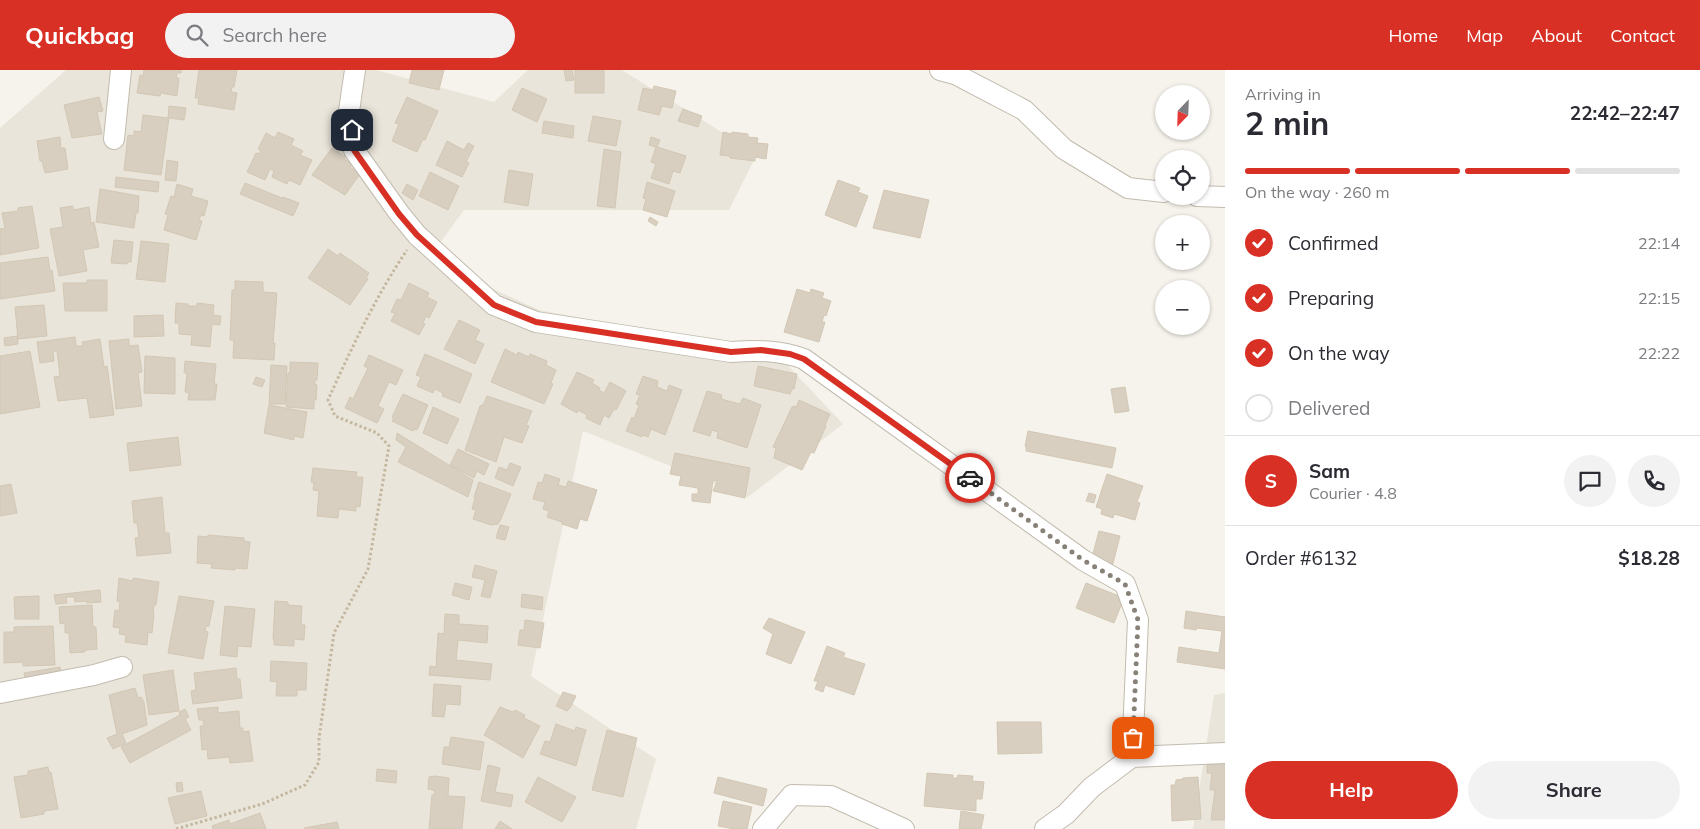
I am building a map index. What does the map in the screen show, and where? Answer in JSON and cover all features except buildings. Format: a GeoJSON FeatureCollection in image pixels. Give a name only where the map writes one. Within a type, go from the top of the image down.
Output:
{"type":"FeatureCollection","features":[{"type":"Feature","properties":{"kind":"street"},"geometry":{"type":"LineString","coordinates":[[114,139],[122,70]]}},
{"type":"Feature","properties":{"kind":"street"},"geometry":{"type":"LineString","coordinates":[[355,70],[349,111],[354,150],[399,214],[417,235],[494,305],[536,322],[731,352],[761,350],[790,354],[804,359],[1083,560],[1125,584],[1138,620],[1132,757]]}},
{"type":"Feature","properties":{"kind":"street"},"geometry":{"type":"LineString","coordinates":[[940,70],[955,74],[1024,110],[1064,149],[1128,188],[1155,191]]}},
{"type":"Feature","properties":{"kind":"street"},"geometry":{"type":"LineString","coordinates":[[1210,196],[1225,197]]}},
{"type":"Feature","properties":{"kind":"street"},"geometry":{"type":"LineString","coordinates":[[0,693],[94,675],[122,667]]}},
{"type":"Feature","properties":{"kind":"street"},"geometry":{"type":"LineString","coordinates":[[1045,829],[1066,814],[1092,787],[1132,757],[1225,753]]}},
{"type":"Feature","properties":{"kind":"street"},"geometry":{"type":"LineString","coordinates":[[764,829],[792,795],[831,796],[904,829]]}},
{"type":"Feature","properties":{"kind":"path"},"geometry":{"type":"LineString","coordinates":[[176,829],[262,804],[305,785],[319,762],[319,738],[334,633],[368,569],[389,446],[377,433],[335,416],[328,400],[342,368],[394,269],[417,235]]}},
{"type":"Feature","properties":{"kind":"shaded area"},"geometry":{"type":"Polygon","coordinates":[[[66,70],[376,70],[494,102],[528,70],[622,70],[757,154],[729,210],[464,210],[428,259],[539,310],[778,355],[843,424],[748,497],[583,431],[531,676],[656,759],[636,829],[0,829],[0,128],[66,70]]]}},
{"type":"Feature","properties":{"kind":"shaded area"},"geometry":{"type":"Polygon","coordinates":[[[1225,693],[1225,829],[1193,829],[1214,695],[1225,693]]]}},
{"type":"Feature","properties":{"kind":"way so far"},"geometry":{"type":"LineString","coordinates":[[970,478],[1083,560],[1125,584],[1138,620],[1133,738]]}},
{"type":"Feature","properties":{"kind":"route"},"geometry":{"type":"LineString","coordinates":[[352,130],[354,150],[384,190],[399,214],[417,235],[494,305],[536,322],[731,352],[761,350],[790,354],[804,359],[970,478]]}}]}
